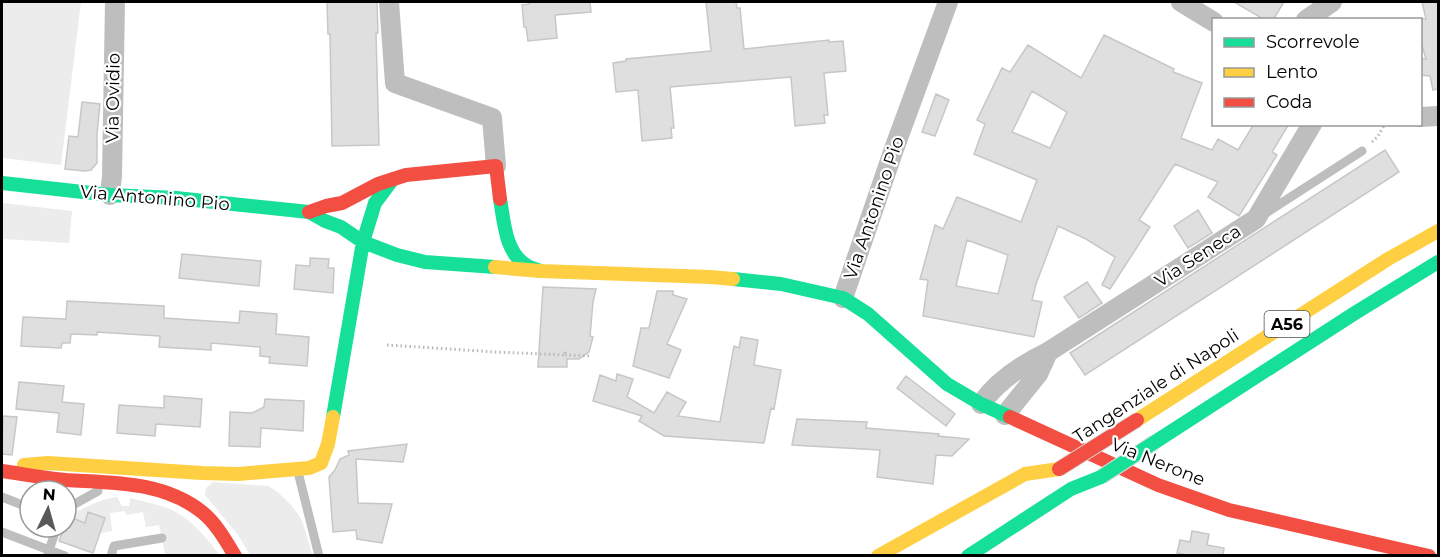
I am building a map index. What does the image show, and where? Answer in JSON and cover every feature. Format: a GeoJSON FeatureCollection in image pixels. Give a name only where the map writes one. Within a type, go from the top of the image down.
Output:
{"type":"FeatureCollection","features":[{"type":"Feature","properties":{"kind":"main road","name":"Via Antonino Pio"},"geometry":{"type":"LineString","coordinates":[[309,212],[342,203],[378,184],[406,175],[496,166]]}},
{"type":"Feature","properties":{"kind":"main road"},"geometry":{"type":"LineString","coordinates":[[496,166],[510,248],[525,265],[540,271]]}},
{"type":"Feature","properties":{"kind":"main road"},"geometry":{"type":"LineString","coordinates":[[393,179],[381,215],[383,230],[397,255]]}},
{"type":"Feature","properties":{"kind":"main road"},"geometry":{"type":"LineString","coordinates":[[2,469],[48,464],[238,474],[297,470],[321,463],[325,455],[363,242],[375,204],[393,179]]}},
{"type":"Feature","properties":{"kind":"main road","name":"Via Antonino Pio"},"geometry":{"type":"LineString","coordinates":[[2,183],[309,212],[341,227],[363,242],[397,255],[425,262],[477,266],[502,275],[540,271],[710,277],[780,284],[843,298]]}},
{"type":"Feature","properties":{"kind":"main road","name":"Tangenziale di Napoli"},"geometry":{"type":"LineString","coordinates":[[1032,487],[1389,259],[1438,231]]}},
{"type":"Feature","properties":{"kind":"main road"},"geometry":{"type":"LineString","coordinates":[[477,266],[493,263],[501,257],[505,248],[506,235]]}},
{"type":"Feature","properties":{"kind":"main road","name":"A56"},"geometry":{"type":"LineString","coordinates":[[968,555],[1071,489],[1101,477],[1438,262]]}},
{"type":"Feature","properties":{"kind":"main road","name":"Via Nerone"},"geometry":{"type":"LineString","coordinates":[[843,298],[868,314],[947,384],[981,404],[1158,485],[1229,510],[1429,555]]}},
{"type":"Feature","properties":{"kind":"main road"},"geometry":{"type":"LineString","coordinates":[[2,469],[45,478],[155,489],[172,494],[202,512],[222,534],[235,555]]}},
{"type":"Feature","properties":{"kind":"main road"},"geometry":{"type":"LineString","coordinates":[[878,555],[1025,474],[1059,470]]}},
{"type":"Feature","properties":{"kind":"main road"},"geometry":{"type":"LineString","coordinates":[[1085,498],[1092,494],[1101,477]]}},
{"type":"Feature","properties":{"kind":"street","name":"Via Ovidio"},"geometry":{"type":"LineString","coordinates":[[110,195],[115,2]]}},
{"type":"Feature","properties":{"kind":"street"},"geometry":{"type":"LineString","coordinates":[[389,2],[394,83],[492,118],[496,166]]}},
{"type":"Feature","properties":{"kind":"street","name":"Via Antonino Pio"},"geometry":{"type":"LineString","coordinates":[[843,298],[948,2]]}},
{"type":"Feature","properties":{"kind":"street"},"geometry":{"type":"LineString","coordinates":[[1181,2],[1212,21]]}},
{"type":"Feature","properties":{"kind":"street"},"geometry":{"type":"LineString","coordinates":[[1309,18],[1332,2]]}},
{"type":"Feature","properties":{"kind":"street"},"geometry":{"type":"LineString","coordinates":[[1422,117],[1438,116]]}},
{"type":"Feature","properties":{"kind":"street","name":"Via Seneca"},"geometry":{"type":"LineString","coordinates":[[981,404],[989,392],[1030,361],[1048,352],[1256,219],[1311,126]]}},
{"type":"Feature","properties":{"kind":"street"},"geometry":{"type":"LineString","coordinates":[[1005,415],[1038,374],[1048,352]]}},
{"type":"Feature","properties":{"kind":"lane"},"geometry":{"type":"LineString","coordinates":[[1256,219],[1362,151]]}},
{"type":"Feature","properties":{"kind":"lane"},"geometry":{"type":"LineString","coordinates":[[297,470],[319,555]]}},
{"type":"Feature","properties":{"kind":"lane"},"geometry":{"type":"LineString","coordinates":[[78,502],[107,483]]}},
{"type":"Feature","properties":{"kind":"lane"},"geometry":{"type":"LineString","coordinates":[[2,497],[18,503]]}},
{"type":"Feature","properties":{"kind":"lane"},"geometry":{"type":"LineString","coordinates":[[2,532],[48,553],[65,555]]}},
{"type":"Feature","properties":{"kind":"lane"},"geometry":{"type":"LineString","coordinates":[[111,555],[114,546],[162,538]]}},
{"type":"Feature","properties":{"kind":"path"},"geometry":{"type":"LineString","coordinates":[[1378,136],[1383,126]]}},
{"type":"Feature","properties":{"kind":"path"},"geometry":{"type":"LineString","coordinates":[[387,345],[592,356]]}},
{"type":"Feature","properties":{"kind":"shaded area"},"geometry":{"type":"Polygon","coordinates":[[[2,2],[81,2],[61,165],[2,158],[2,2]]]}},
{"type":"Feature","properties":{"kind":"shaded area"},"geometry":{"type":"Polygon","coordinates":[[[2,203],[72,211],[69,243],[2,239],[2,203]]]}},
{"type":"Feature","properties":{"kind":"shaded area"},"geometry":{"type":"Polygon","coordinates":[[[213,482],[268,486],[277,492],[291,505],[301,519],[312,555],[250,555],[238,535],[205,495],[206,488],[213,482]]]}},
{"type":"Feature","properties":{"kind":"shaded area"},"geometry":{"type":"Polygon","coordinates":[[[117,497],[122,506],[129,506],[130,498],[176,512],[197,528],[220,555],[165,554],[159,525],[146,527],[143,512],[126,515],[125,511],[110,513],[112,531],[100,533],[105,518],[88,513],[85,522],[78,519],[78,511],[117,497]]]}},
{"type":"Feature","properties":{"kind":"building"},"geometry":{"type":"Polygon","coordinates":[[[327,2],[377,2],[379,145],[332,146],[330,34],[328,34],[327,2]]]}},
{"type":"Feature","properties":{"kind":"building"},"geometry":{"type":"Polygon","coordinates":[[[529,2],[590,2],[591,12],[555,15],[557,38],[528,41],[522,5],[529,4],[529,2]]]}},
{"type":"Feature","properties":{"kind":"building"},"geometry":{"type":"Polygon","coordinates":[[[706,2],[736,2],[737,8],[740,8],[744,49],[829,40],[829,42],[843,41],[846,71],[824,73],[828,115],[824,115],[825,123],[795,126],[791,77],[670,87],[674,128],[671,128],[672,138],[642,141],[638,90],[616,92],[613,63],[626,61],[626,59],[711,51],[706,2]]]}},
{"type":"Feature","properties":{"kind":"building"},"geometry":{"type":"Polygon","coordinates":[[[1234,2],[1284,2],[1274,18],[1262,18],[1234,2]]]}},
{"type":"Feature","properties":{"kind":"building"},"geometry":{"type":"Polygon","coordinates":[[[1422,2],[1438,2],[1438,89],[1433,90],[1430,76],[1422,75],[1422,59],[1426,59],[1422,46],[1422,19],[1426,19],[1422,2]]]}},
{"type":"Feature","properties":{"kind":"building"},"geometry":{"type":"Polygon","coordinates":[[[1104,35],[1174,69],[1173,72],[1202,83],[1181,138],[1212,150],[1218,139],[1238,150],[1253,126],[1288,126],[1272,152],[1277,155],[1239,216],[1208,197],[1218,182],[1175,164],[1139,220],[1150,227],[1110,289],[1102,285],[1115,257],[1086,239],[1058,226],[1032,300],[1042,302],[1034,337],[923,316],[928,280],[920,279],[935,225],[943,229],[957,197],[1021,222],[1037,180],[974,154],[985,124],[977,120],[1002,68],[1010,72],[1028,45],[1081,78],[1104,35]],[[1032,91],[1012,132],[1050,148],[1067,112],[1032,91]],[[967,240],[956,286],[998,294],[1008,255],[967,240]]]}},
{"type":"Feature","properties":{"kind":"building"},"geometry":{"type":"Polygon","coordinates":[[[936,94],[949,100],[935,136],[922,132],[936,94]]]}},
{"type":"Feature","properties":{"kind":"building"},"geometry":{"type":"Polygon","coordinates":[[[82,102],[100,104],[97,163],[91,170],[65,169],[69,136],[78,137],[82,102]]]}},
{"type":"Feature","properties":{"kind":"building"},"geometry":{"type":"Polygon","coordinates":[[[1385,150],[1399,172],[1085,375],[1070,353],[1385,150]]]}},
{"type":"Feature","properties":{"kind":"building"},"geometry":{"type":"Polygon","coordinates":[[[1198,210],[1212,233],[1188,248],[1174,226],[1198,210]]]}},
{"type":"Feature","properties":{"kind":"building"},"geometry":{"type":"Polygon","coordinates":[[[182,254],[261,261],[259,286],[179,278],[182,254]]]}},
{"type":"Feature","properties":{"kind":"building"},"geometry":{"type":"Polygon","coordinates":[[[310,258],[329,259],[328,268],[334,268],[333,293],[294,289],[296,265],[310,266],[310,258]]]}},
{"type":"Feature","properties":{"kind":"building"},"geometry":{"type":"Polygon","coordinates":[[[1087,282],[1102,303],[1079,318],[1064,297],[1087,282]]]}},
{"type":"Feature","properties":{"kind":"building"},"geometry":{"type":"Polygon","coordinates":[[[543,287],[596,289],[590,336],[593,337],[589,352],[579,359],[567,359],[567,367],[538,367],[543,287]]]}},
{"type":"Feature","properties":{"kind":"building"},"geometry":{"type":"Polygon","coordinates":[[[657,291],[673,291],[673,295],[687,299],[667,344],[681,350],[669,378],[633,366],[641,328],[649,328],[657,291]]]}},
{"type":"Feature","properties":{"kind":"building"},"geometry":{"type":"Polygon","coordinates":[[[67,301],[164,306],[164,318],[239,323],[240,311],[277,314],[276,334],[309,337],[307,366],[269,363],[270,357],[260,356],[260,347],[211,343],[211,350],[159,347],[160,336],[97,332],[97,335],[71,334],[70,343],[62,343],[61,348],[21,346],[23,317],[66,319],[67,301]]]}},
{"type":"Feature","properties":{"kind":"building"},"geometry":{"type":"Polygon","coordinates":[[[741,337],[758,340],[754,365],[781,370],[774,409],[771,408],[764,443],[664,436],[639,421],[642,416],[593,401],[600,375],[616,381],[617,374],[633,379],[627,397],[654,413],[667,392],[686,402],[678,416],[720,422],[734,346],[739,348],[741,337]]]}},
{"type":"Feature","properties":{"kind":"building"},"geometry":{"type":"Polygon","coordinates":[[[906,376],[955,414],[946,426],[897,388],[906,376]]]}},
{"type":"Feature","properties":{"kind":"building"},"geometry":{"type":"Polygon","coordinates":[[[19,382],[64,386],[62,402],[84,404],[81,435],[57,432],[59,413],[16,409],[19,382]]]}},
{"type":"Feature","properties":{"kind":"building"},"geometry":{"type":"Polygon","coordinates":[[[164,396],[202,399],[200,427],[156,424],[155,436],[117,433],[119,405],[164,408],[164,396]]]}},
{"type":"Feature","properties":{"kind":"building"},"geometry":{"type":"Polygon","coordinates":[[[265,399],[304,401],[303,431],[261,428],[260,447],[229,446],[230,412],[252,413],[264,407],[265,399]]]}},
{"type":"Feature","properties":{"kind":"building"},"geometry":{"type":"Polygon","coordinates":[[[3,416],[17,417],[12,455],[2,454],[3,416]]]}},
{"type":"Feature","properties":{"kind":"building"},"geometry":{"type":"Polygon","coordinates":[[[797,419],[867,422],[866,428],[969,439],[952,456],[936,455],[933,484],[877,477],[880,450],[792,445],[797,419]]]}},
{"type":"Feature","properties":{"kind":"building"},"geometry":{"type":"Polygon","coordinates":[[[407,444],[403,462],[356,459],[358,503],[392,504],[382,543],[357,539],[356,530],[333,532],[329,477],[340,459],[349,455],[348,451],[407,444]]]}},
{"type":"Feature","properties":{"kind":"building"},"geometry":{"type":"Polygon","coordinates":[[[88,512],[105,518],[93,553],[59,541],[60,539],[78,539],[78,520],[85,523],[88,512]]]}},
{"type":"Feature","properties":{"kind":"building"},"geometry":{"type":"Polygon","coordinates":[[[1192,531],[1209,534],[1207,545],[1224,548],[1223,555],[1177,553],[1180,540],[1190,542],[1192,531]]]}},
{"type":"Feature","properties":{"kind":"traffic: fast"},"geometry":{"type":"LineString","coordinates":[[333,417],[363,242],[375,203],[393,179]]}},
{"type":"Feature","properties":{"kind":"traffic: fast"},"geometry":{"type":"LineString","coordinates":[[2,183],[309,212],[341,227],[363,242],[397,255],[425,262],[495,267]]}},
{"type":"Feature","properties":{"kind":"traffic: fast"},"geometry":{"type":"LineString","coordinates":[[500,199],[504,226],[514,252],[526,265],[540,271]]}},
{"type":"Feature","properties":{"kind":"traffic: fast"},"geometry":{"type":"LineString","coordinates":[[1155,442],[1438,262]]}},
{"type":"Feature","properties":{"kind":"traffic: fast"},"geometry":{"type":"LineString","coordinates":[[733,279],[781,284],[843,298],[868,314],[947,384],[981,404],[1010,417]]}},
{"type":"Feature","properties":{"kind":"traffic: fast"},"geometry":{"type":"LineString","coordinates":[[1101,477],[1155,442]]}},
{"type":"Feature","properties":{"kind":"traffic: fast"},"geometry":{"type":"LineString","coordinates":[[968,556],[1071,489],[1101,477]]}},
{"type":"Feature","properties":{"kind":"traffic: slow"},"geometry":{"type":"LineString","coordinates":[[1137,420],[1388,259],[1438,231]]}},
{"type":"Feature","properties":{"kind":"traffic: slow"},"geometry":{"type":"LineString","coordinates":[[495,267],[733,279]]}},
{"type":"Feature","properties":{"kind":"traffic: slow"},"geometry":{"type":"LineString","coordinates":[[24,465],[48,463],[238,474],[309,468],[321,463],[328,444],[333,417]]}},
{"type":"Feature","properties":{"kind":"traffic: slow"},"geometry":{"type":"LineString","coordinates":[[878,556],[1025,474],[1059,469]]}},
{"type":"Feature","properties":{"kind":"traffic: jam"},"geometry":{"type":"LineString","coordinates":[[309,212],[342,203],[378,184],[406,175],[496,166],[500,199]]}},
{"type":"Feature","properties":{"kind":"traffic: jam"},"geometry":{"type":"LineString","coordinates":[[1010,417],[1158,485],[1229,510],[1429,556]]}},
{"type":"Feature","properties":{"kind":"traffic: jam"},"geometry":{"type":"LineString","coordinates":[[1059,469],[1137,420]]}},
{"type":"Feature","properties":{"kind":"traffic: jam"},"geometry":{"type":"LineString","coordinates":[[2,471],[58,479],[119,483],[171,494],[207,516],[235,556]]}}]}
